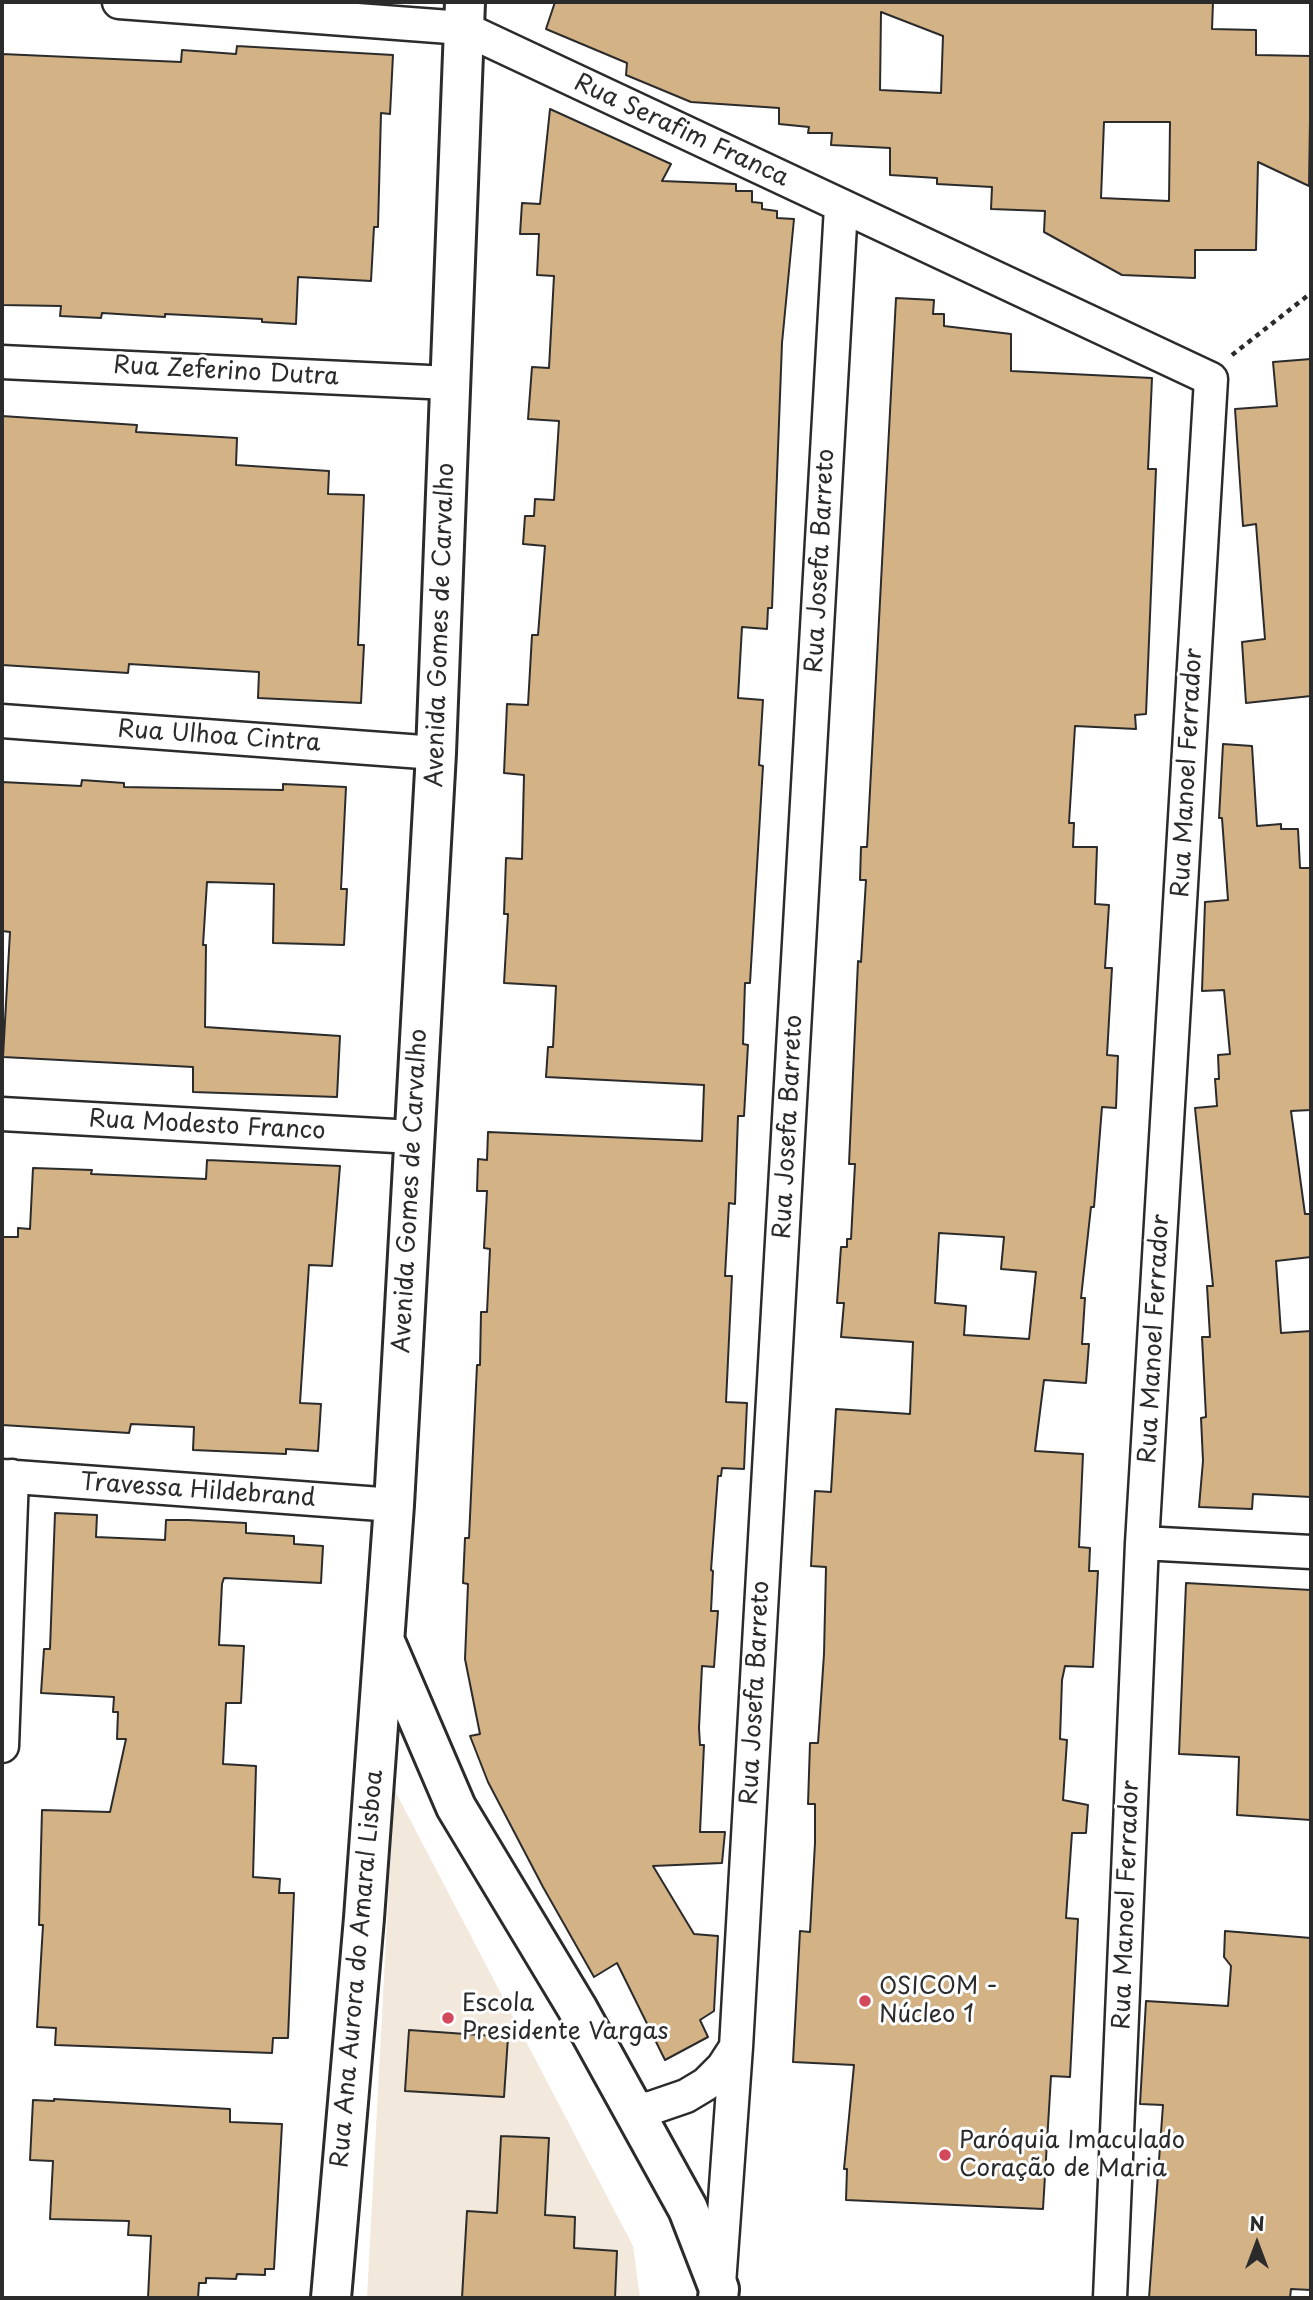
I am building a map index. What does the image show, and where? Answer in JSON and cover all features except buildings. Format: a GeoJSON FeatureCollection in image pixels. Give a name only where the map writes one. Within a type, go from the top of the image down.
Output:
{"type":"FeatureCollection","features":[{"type":"Feature","properties":{"kind":"street","name":"Rua Serafim Franca"},"geometry":{"type":"LineString","coordinates":[[119,2],[464,15],[841,207],[1212,379]]}},
{"type":"Feature","properties":{"kind":"street","name":"Avenida Gomes de Carvalho"},"geometry":{"type":"LineString","coordinates":[[464,15],[436,753],[394,1506],[384,1639],[456,1807],[577,2008],[688,2209],[719,2294]]}},
{"type":"Feature","properties":{"kind":"street","name":"Rua Josefa Barreto"},"geometry":{"type":"LineString","coordinates":[[719,2294],[736,2047],[841,207]]}},
{"type":"Feature","properties":{"kind":"street","name":"Rua Zeferino Dutra"},"geometry":{"type":"LineString","coordinates":[[2,362],[450,383]]}},
{"type":"Feature","properties":{"kind":"street","name":"Rua Manoel Ferrador"},"geometry":{"type":"LineString","coordinates":[[1110,2298],[1142,1544],[1212,379]]}},
{"type":"Feature","properties":{"kind":"street","name":"Rua Ulhoa Cintra"},"geometry":{"type":"LineString","coordinates":[[2,721],[436,753]]}},
{"type":"Feature","properties":{"kind":"street","name":"Rua Modesto Franco"},"geometry":{"type":"LineString","coordinates":[[2,1114],[413,1137]]}},
{"type":"Feature","properties":{"kind":"street"},"geometry":{"type":"LineString","coordinates":[[2,1746],[7,1476]]}},
{"type":"Feature","properties":{"kind":"street","name":"Travessa Hildebrand"},"geometry":{"type":"LineString","coordinates":[[7,1476],[394,1506]]}},
{"type":"Feature","properties":{"kind":"street"},"geometry":{"type":"LineString","coordinates":[[1142,1544],[1311,1552]]}},
{"type":"Feature","properties":{"kind":"street","name":"Rua Ana Aurora do Amaral Lisboa"},"geometry":{"type":"LineString","coordinates":[[331,2298],[384,1639]]}},
{"type":"Feature","properties":{"kind":"street"},"geometry":{"type":"LineString","coordinates":[[633,2109],[669,2104],[706,2084],[723,2067],[736,2047]]}},
{"type":"Feature","properties":{"kind":"path"},"geometry":{"type":"LineString","coordinates":[[1212,379],[1237,350],[1311,293]]}},
{"type":"Feature","properties":{"kind":"shaded area","name":"Escola Presidente Vargas"},"geometry":{"type":"Polygon","coordinates":[[[394,1789],[633,2246],[640,2298],[367,2298],[394,1789]]]}},
{"type":"Feature","properties":{"kind":"place","name":"OSICOM - Núcleo 1"},"geometry":{"type":"Point","coordinates":[865,2001]}},
{"type":"Feature","properties":{"kind":"place","name":"Escola Presidente Vargas"},"geometry":{"type":"Point","coordinates":[448,2018]}},
{"type":"Feature","properties":{"kind":"place","name":"Paróquia Imaculado Coração de Maria"},"geometry":{"type":"Point","coordinates":[945,2155]}}]}
